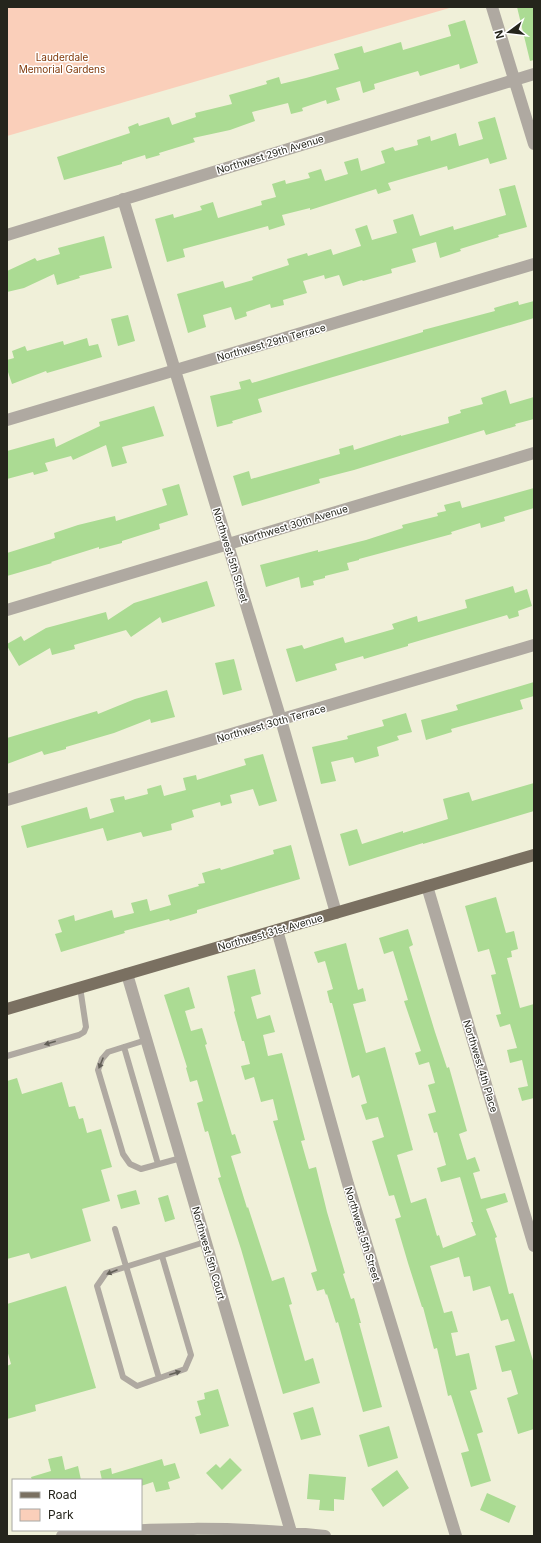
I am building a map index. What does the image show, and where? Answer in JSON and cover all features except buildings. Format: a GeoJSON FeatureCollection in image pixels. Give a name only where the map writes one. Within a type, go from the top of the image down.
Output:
{"type":"FeatureCollection","features":[{"type":"Feature","properties":{"kind":"main road","name":"Northwest 31st Avenue"},"geometry":{"type":"LineString","coordinates":[[7,1009],[534,855]]}},
{"type":"Feature","properties":{"kind":"street"},"geometry":{"type":"LineString","coordinates":[[492,7],[534,144]]}},
{"type":"Feature","properties":{"kind":"street","name":"Northwest 29th Avenue"},"geometry":{"type":"LineString","coordinates":[[7,235],[534,74]]}},
{"type":"Feature","properties":{"kind":"street","name":"Northwest 5th Street"},"geometry":{"type":"LineString","coordinates":[[122,199],[281,720],[336,912]]}},
{"type":"Feature","properties":{"kind":"street","name":"Northwest 29th Terrace"},"geometry":{"type":"LineString","coordinates":[[7,420],[534,264]]}},
{"type":"Feature","properties":{"kind":"street","name":"Northwest 30th Avenue"},"geometry":{"type":"LineString","coordinates":[[7,610],[534,453]]}},
{"type":"Feature","properties":{"kind":"street","name":"Northwest 30th Terrace"},"geometry":{"type":"LineString","coordinates":[[7,800],[534,645]]}},
{"type":"Feature","properties":{"kind":"street","name":"Northwest 4th Place"},"geometry":{"type":"LineString","coordinates":[[427,886],[534,1246]]}},
{"type":"Feature","properties":{"kind":"street","name":"Northwest 5th Street"},"geometry":{"type":"LineString","coordinates":[[277,930],[348,1184],[456,1536]]}},
{"type":"Feature","properties":{"kind":"street","name":"Northwest 5th Court"},"geometry":{"type":"LineString","coordinates":[[127,974],[291,1532]]}},
{"type":"Feature","properties":{"kind":"street"},"geometry":{"type":"LineString","coordinates":[[142,1531],[187,1529],[291,1532],[325,1536]]}},
{"type":"Feature","properties":{"kind":"street"},"geometry":{"type":"LineString","coordinates":[[62,1536],[140,1531]]}},
{"type":"Feature","properties":{"kind":"lane"},"geometry":{"type":"LineString","coordinates":[[7,1056],[79,1035],[84,1032],[86,1027],[80,987]]}},
{"type":"Feature","properties":{"kind":"lane"},"geometry":{"type":"LineString","coordinates":[[146,1040],[108,1052],[102,1059],[98,1070],[107,1101],[123,1154],[130,1164],[141,1169],[181,1158]]}},
{"type":"Feature","properties":{"kind":"lane"},"geometry":{"type":"LineString","coordinates":[[124,1047],[158,1164]]}},
{"type":"Feature","properties":{"kind":"lane"},"geometry":{"type":"LineString","coordinates":[[115,1229],[159,1378]]}},
{"type":"Feature","properties":{"kind":"lane"},"geometry":{"type":"LineString","coordinates":[[162,1256],[191,1355],[185,1370],[137,1386],[123,1377],[97,1286],[106,1273],[205,1242]]}},
{"type":"Feature","properties":{"kind":"green space","name":"Lauderdale Memorial Gardens"},"geometry":{"type":"Polygon","coordinates":[[[7,7],[453,7],[7,136],[7,7]]]}}]}
